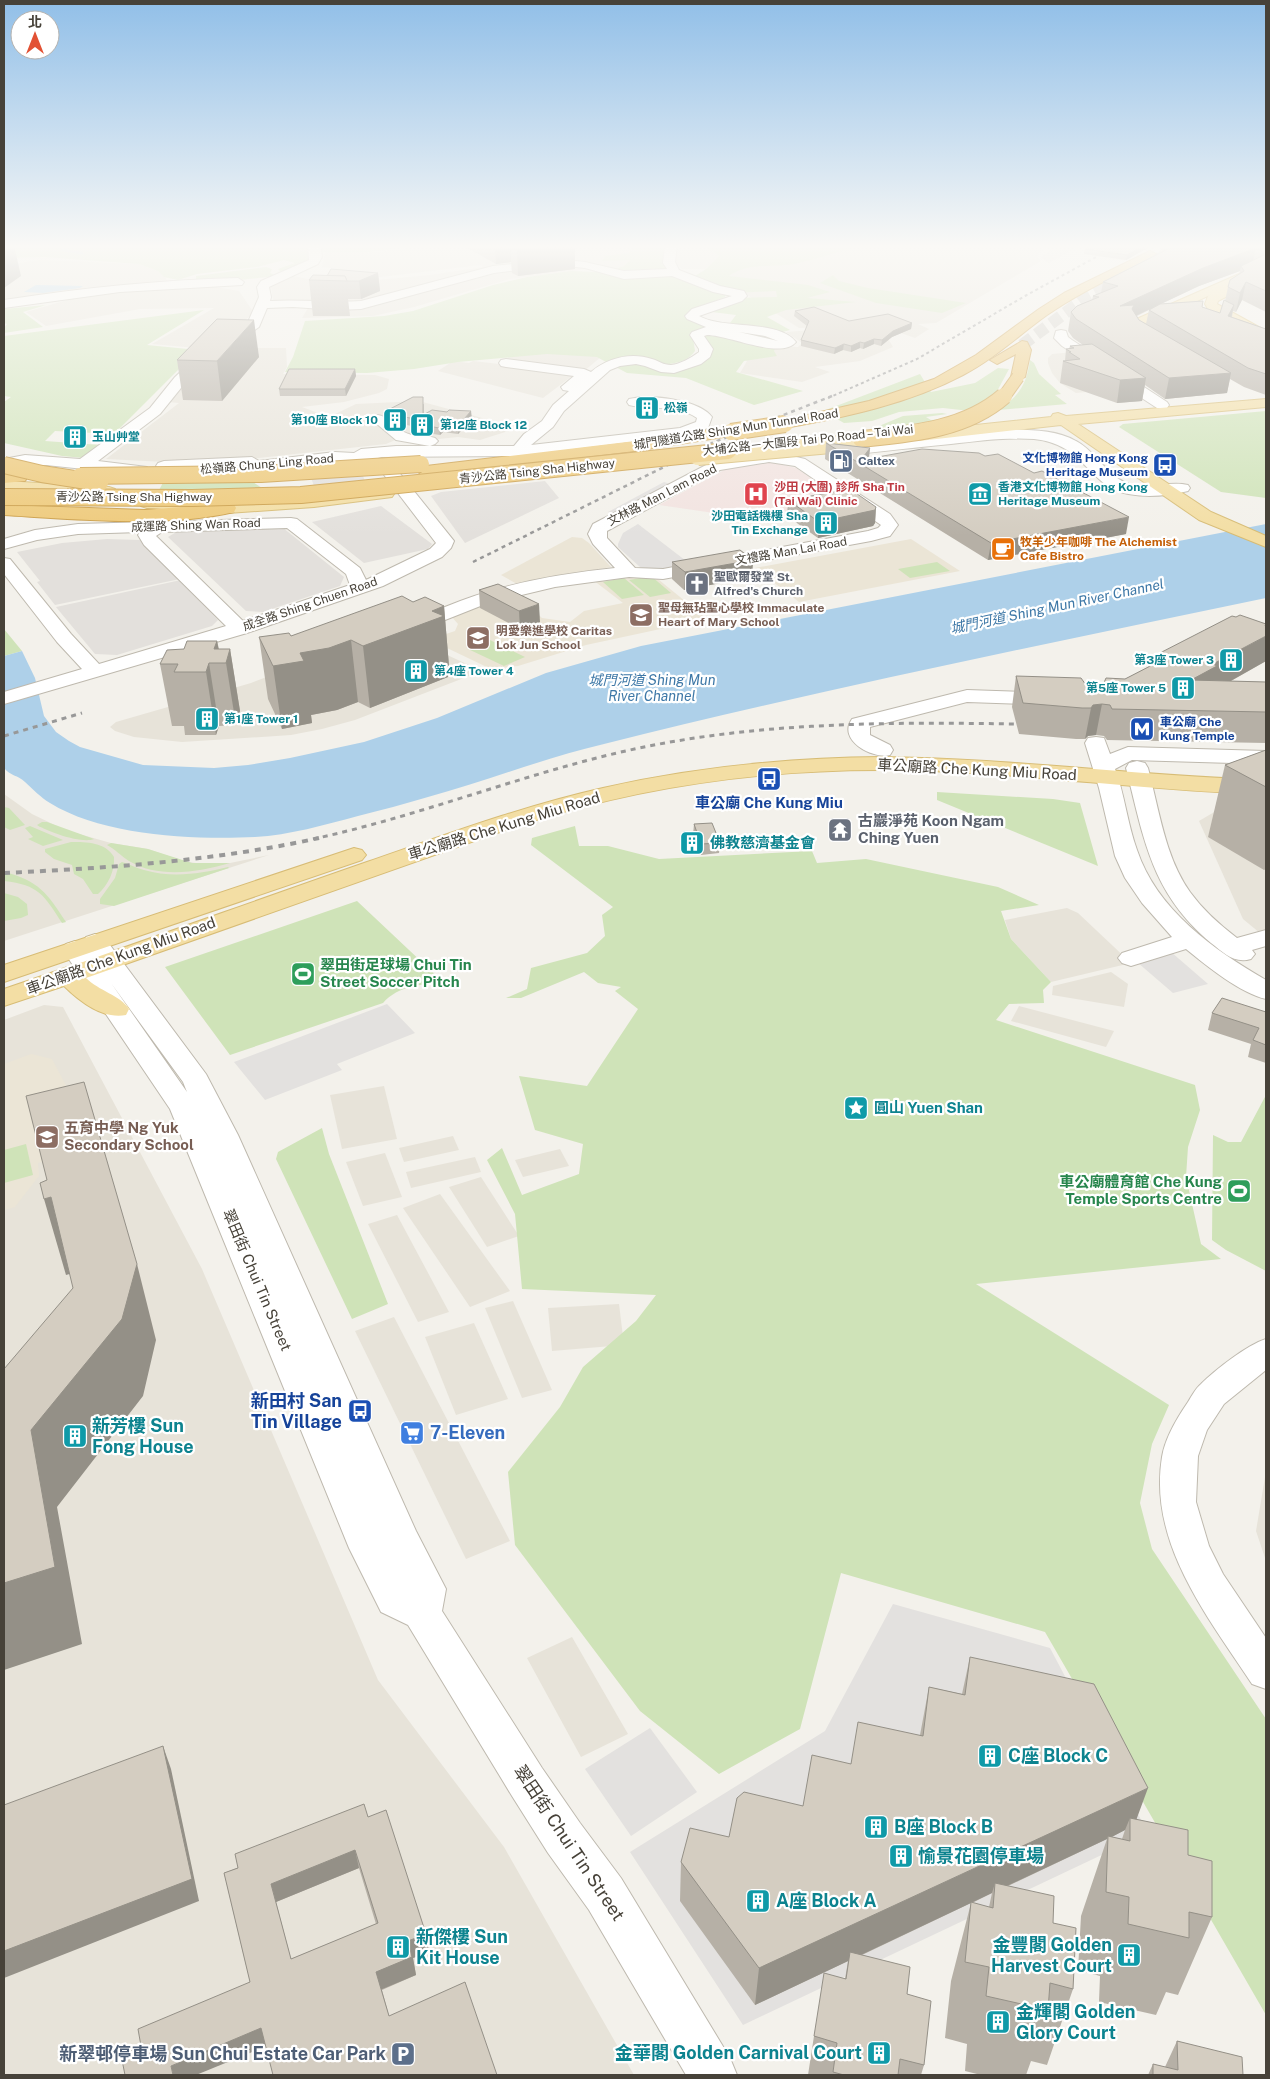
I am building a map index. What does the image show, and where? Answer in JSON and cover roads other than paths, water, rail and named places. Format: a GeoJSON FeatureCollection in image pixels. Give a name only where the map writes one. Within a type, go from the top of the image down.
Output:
{"type":"FeatureCollection","features":[{"type":"Feature","properties":{"kind":"highway","name":"城門隧道公路 Shing Mun Tunnel Road"},"geometry":{"type":"LineString","coordinates":[[4,456],[56,470],[121,480],[183,484],[254,485],[343,480],[426,471],[635,446],[672,439],[770,426],[844,412],[904,395],[965,374],[1005,342]]}},
{"type":"Feature","properties":{"kind":"highway","name":"城門隧道公路 Shing Mun Tunnel Road"},"geometry":{"type":"LineString","coordinates":[[4,464],[42,474],[86,482],[170,489],[268,489],[357,483],[670,447],[801,428],[913,401],[1022,345]]}},
{"type":"Feature","properties":{"kind":"highway","name":"青沙公路 Tsing Sha Highway"},"geometry":{"type":"LineString","coordinates":[[4,496],[200,498],[308,494],[612,462],[883,437],[934,428],[977,414],[1005,397],[1012,389],[1018,377],[1024,350],[1022,345]]}},
{"type":"Feature","properties":{"kind":"highway","name":"青沙公路 Tsing Sha Highway"},"geometry":{"type":"LineString","coordinates":[[4,478],[324,472],[672,439]]}},
{"type":"Feature","properties":{"kind":"highway"},"geometry":{"type":"LineString","coordinates":[[4,510],[105,514],[204,512],[228,508]]}},
{"type":"Feature","properties":{"kind":"main road"},"geometry":{"type":"LineString","coordinates":[[1155,342],[1168,349]]}},
{"type":"Feature","properties":{"kind":"main road"},"geometry":{"type":"LineString","coordinates":[[1069,417],[1229,399],[1239,396],[1238,392],[1255,400],[1266,402]]}},
{"type":"Feature","properties":{"kind":"main road"},"geometry":{"type":"LineString","coordinates":[[1069,417],[1162,407],[1266,402]]}},
{"type":"Feature","properties":{"kind":"main road"},"geometry":{"type":"LineString","coordinates":[[1069,417],[1174,489],[1195,510],[1229,523],[1266,542]]}},
{"type":"Feature","properties":{"kind":"main road","name":"大埔公路－大圍段 Tai Po Road – Tai Wai"},"geometry":{"type":"LineString","coordinates":[[4,496],[71,497],[228,508],[314,502],[403,488],[423,481],[616,459],[1069,417]]}},
{"type":"Feature","properties":{"kind":"main road","name":"大埔公路－大圍段 Tai Po Road – Tai Wai"},"geometry":{"type":"LineString","coordinates":[[4,486],[205,497],[403,488],[853,443],[1069,417]]}},
{"type":"Feature","properties":{"kind":"main road"},"geometry":{"type":"LineString","coordinates":[[1229,523],[1266,532]]}},
{"type":"Feature","properties":{"kind":"main road","name":"車公廟路 Che Kung Miu Road"},"geometry":{"type":"LineString","coordinates":[[4,998],[89,959],[302,871],[477,814],[571,786],[622,775],[724,757],[882,750],[1106,772]]}},
{"type":"Feature","properties":{"kind":"main road","name":"車公廟路 Che Kung Miu Road"},"geometry":{"type":"LineString","coordinates":[[4,974],[89,959],[228,918],[535,813],[608,793],[688,778],[795,767],[894,764],[1138,774],[1266,773]]}},
{"type":"Feature","properties":{"kind":"main road","name":"車公廟路 Che Kung Miu Road"},"geometry":{"type":"LineString","coordinates":[[1138,774],[1198,785],[1266,787]]}},
{"type":"Feature","properties":{"kind":"main road"},"geometry":{"type":"LineString","coordinates":[[89,959],[84,990],[116,1009]]}},
{"type":"Feature","properties":{"kind":"street"},"geometry":{"type":"LineString","coordinates":[[82,465],[155,410],[180,380],[194,367],[229,342]]}},
{"type":"Feature","properties":{"kind":"street"},"geometry":{"type":"LineString","coordinates":[[518,451],[529,437],[550,422],[560,406],[602,368],[611,364],[633,360],[646,362],[664,369],[685,366],[702,358],[706,348],[702,342]]}},
{"type":"Feature","properties":{"kind":"street"},"geometry":{"type":"LineString","coordinates":[[762,342],[782,346],[790,343],[788,342]]}},
{"type":"Feature","properties":{"kind":"street"},"geometry":{"type":"LineString","coordinates":[[1066,342],[1162,407]]}},
{"type":"Feature","properties":{"kind":"street"},"geometry":{"type":"LineString","coordinates":[[477,452],[480,444],[508,435],[532,423],[547,401],[585,374],[579,371],[506,363]]}},
{"type":"Feature","properties":{"kind":"street"},"geometry":{"type":"LineString","coordinates":[[164,466],[241,463],[368,449],[458,449],[477,452],[518,451],[682,432],[703,425],[705,417],[694,411],[667,402],[634,402]]}},
{"type":"Feature","properties":{"kind":"street"},"geometry":{"type":"LineString","coordinates":[[335,457],[375,452],[458,449],[464,443],[462,441],[430,441],[401,437],[378,419]]}},
{"type":"Feature","properties":{"kind":"street"},"geometry":{"type":"LineString","coordinates":[[805,458],[1004,434],[1034,435],[1055,438],[1071,444],[1120,487],[1134,490],[1174,489]]}},
{"type":"Feature","properties":{"kind":"street"},"geometry":{"type":"LineString","coordinates":[[403,488],[383,463],[392,454],[412,451]]}},
{"type":"Feature","properties":{"kind":"street","name":"松嶺路 Chung Ling Road"},"geometry":{"type":"LineString","coordinates":[[4,464],[38,460],[126,470],[191,471],[254,467],[335,457],[358,458],[383,463]]}},
{"type":"Feature","properties":{"kind":"street","name":"文禮路 Man Lai Road"},"geometry":{"type":"LineString","coordinates":[[418,625],[510,591],[545,583],[629,572],[641,574],[672,572],[871,536],[884,532],[890,526],[884,518],[805,458],[770,458]]}},
{"type":"Feature","properties":{"kind":"street","name":"文林路 Man Lam Road"},"geometry":{"type":"LineString","coordinates":[[629,572],[599,540],[597,534],[600,528],[709,469],[726,464],[770,458]]}},
{"type":"Feature","properties":{"kind":"street","name":"成全路 Shing Chuen Road"},"geometry":{"type":"LineString","coordinates":[[4,698],[240,629],[356,580],[404,570],[440,551],[445,541],[403,488]]}},
{"type":"Feature","properties":{"kind":"street"},"geometry":{"type":"LineString","coordinates":[[314,502],[297,513],[291,523],[356,580]]}},
{"type":"Feature","properties":{"kind":"street","name":"成運路 Shing Wan Road"},"geometry":{"type":"LineString","coordinates":[[4,544],[35,535],[78,529],[291,523]]}},
{"type":"Feature","properties":{"kind":"street"},"geometry":{"type":"LineString","coordinates":[[159,526],[149,532],[147,536],[150,541],[240,629]]}},
{"type":"Feature","properties":{"kind":"street"},"geometry":{"type":"LineString","coordinates":[[4,564],[64,638],[95,671]]}},
{"type":"Feature","properties":{"kind":"street"},"geometry":{"type":"LineString","coordinates":[[882,750],[860,738],[859,723],[967,696],[1068,700]]}},
{"type":"Feature","properties":{"kind":"street"},"geometry":{"type":"LineString","coordinates":[[1096,743],[1106,772],[1122,840],[1134,872],[1151,899],[1191,939],[1266,992]]}},
{"type":"Feature","properties":{"kind":"street"},"geometry":{"type":"LineString","coordinates":[[1106,772],[1128,753],[1266,757]]}},
{"type":"Feature","properties":{"kind":"street"},"geometry":{"type":"LineString","coordinates":[[1138,774],[1166,870],[1179,894],[1198,917],[1232,947],[1266,972]]}},
{"type":"Feature","properties":{"kind":"street"},"geometry":{"type":"LineString","coordinates":[[1232,947],[1266,938]]}},
{"type":"Feature","properties":{"kind":"street"},"geometry":{"type":"LineString","coordinates":[[1131,958],[1191,939]]}},
{"type":"Feature","properties":{"kind":"street","name":"翠田街 Chui Tin Street"},"geometry":{"type":"LineString","coordinates":[[89,959],[196,1080],[400,1537],[427,1589],[422,1613]]}},
{"type":"Feature","properties":{"kind":"street","name":"翠田街 Chui Tin Street"},"geometry":{"type":"LineString","coordinates":[[116,1009],[184,1108],[384,1584],[395,1600],[422,1613],[527,1782],[564,1838],[606,1894],[713,2075]]}},
{"type":"Feature","properties":{"kind":"street"},"geometry":{"type":"LineString","coordinates":[[1266,1352],[1212,1394],[1191,1426],[1180,1456],[1178,1502],[1190,1546],[1209,1586],[1266,1671]]}},
{"type":"Feature","properties":{"kind":"water","name":"城門河道 Shing Mun River Channel"},"geometry":{"type":"Polygon","coordinates":[[[1266,524],[1266,598],[769,704],[582,750],[450,791],[294,832],[255,837],[205,838],[150,834],[122,829],[96,823],[50,803],[4,768],[4,656],[22,651],[35,678],[44,716],[56,732],[80,747],[143,765],[214,768],[248,765],[364,742],[437,718],[546,673],[641,646],[1266,524]]]}},
{"type":"Feature","properties":{"kind":"tunnel"},"geometry":{"type":"LineString","coordinates":[[1022,345],[1026,342]]}},
{"type":"Feature","properties":{"kind":"railway"},"geometry":{"type":"LineString","coordinates":[[828,398],[917,359],[946,342]]}},
{"type":"Feature","properties":{"kind":"railway"},"geometry":{"type":"LineString","coordinates":[[473,562],[712,443],[832,396]]}},
{"type":"Feature","properties":{"kind":"railway"},"geometry":{"type":"LineString","coordinates":[[4,736],[82,713]]}},
{"type":"Feature","properties":{"kind":"railway"},"geometry":{"type":"LineString","coordinates":[[313,839],[396,818],[602,757],[690,739],[783,728],[829,725],[922,723],[1016,724]]}},
{"type":"Feature","properties":{"kind":"railway"},"geometry":{"type":"LineString","coordinates":[[4,873],[83,869],[201,858],[319,838]]}},
{"type":"Feature","properties":{"kind":"place","name":"松嶺"},"geometry":{"type":"Point","coordinates":[647,408]}},
{"type":"Feature","properties":{"kind":"place","name":"第10座 Block 10"},"geometry":{"type":"Point","coordinates":[395,420]}},
{"type":"Feature","properties":{"kind":"place","name":"第12座 Block 12"},"geometry":{"type":"Point","coordinates":[422,425]}},
{"type":"Feature","properties":{"kind":"place","name":"玉山艸堂"},"geometry":{"type":"Point","coordinates":[75,437]}},
{"type":"Feature","properties":{"kind":"place","name":"Caltex"},"geometry":{"type":"Point","coordinates":[841,461]}},
{"type":"Feature","properties":{"kind":"place","name":"文化博物館 Hong Kong Heritage Museum"},"geometry":{"type":"Point","coordinates":[1165,465]}},
{"type":"Feature","properties":{"kind":"place","name":"沙田 (大圍) 診所 Sha Tin (Tai Wai) Clinic"},"geometry":{"type":"Point","coordinates":[756,494]}},
{"type":"Feature","properties":{"kind":"place","name":"香港文化博物館 Hong Kong Heritage Museum"},"geometry":{"type":"Point","coordinates":[980,494]}},
{"type":"Feature","properties":{"kind":"place","name":"沙田電話機樓 Sha Tin Exchange"},"geometry":{"type":"Point","coordinates":[826,523]}},
{"type":"Feature","properties":{"kind":"place","name":"牧羊少年咖啡 The Alchemist Cafe Bistro"},"geometry":{"type":"Point","coordinates":[1003,549]}},
{"type":"Feature","properties":{"kind":"place","name":"聖歐爾發堂 St. Alfred's Church"},"geometry":{"type":"Point","coordinates":[697,584]}},
{"type":"Feature","properties":{"kind":"place","name":"聖母無玷聖心學校 Immaculate Heart of Mary School"},"geometry":{"type":"Point","coordinates":[641,615]}},
{"type":"Feature","properties":{"kind":"place","name":"明愛樂進學校 Caritas Lok Jun School"},"geometry":{"type":"Point","coordinates":[478,638]}},
{"type":"Feature","properties":{"kind":"place","name":"第3座 Tower 3"},"geometry":{"type":"Point","coordinates":[1231,660]}},
{"type":"Feature","properties":{"kind":"place","name":"第4座 Tower 4"},"geometry":{"type":"Point","coordinates":[416,671]}},
{"type":"Feature","properties":{"kind":"place","name":"第5座 Tower 5"},"geometry":{"type":"Point","coordinates":[1183,688]}},
{"type":"Feature","properties":{"kind":"place","name":"第1座 Tower 1"},"geometry":{"type":"Point","coordinates":[207,719]}},
{"type":"Feature","properties":{"kind":"place","name":"車公廟 Che Kung Temple"},"geometry":{"type":"Point","coordinates":[1142,729]}},
{"type":"Feature","properties":{"kind":"place","name":"車公廟 Che Kung Miu"},"geometry":{"type":"Point","coordinates":[769,779]}},
{"type":"Feature","properties":{"kind":"place","name":"古巖淨苑 Koon Ngam Ching Yuen"},"geometry":{"type":"Point","coordinates":[840,830]}},
{"type":"Feature","properties":{"kind":"place","name":"佛教慈濟基金會"},"geometry":{"type":"Point","coordinates":[692,843]}},
{"type":"Feature","properties":{"kind":"place","name":"翠田街足球場 Chui Tin Street Soccer Pitch"},"geometry":{"type":"Point","coordinates":[303,974]}},
{"type":"Feature","properties":{"kind":"place","name":"圓山 Yuen Shan"},"geometry":{"type":"Point","coordinates":[856,1108]}},
{"type":"Feature","properties":{"kind":"place","name":"五育中學 Ng Yuk Secondary School"},"geometry":{"type":"Point","coordinates":[47,1137]}},
{"type":"Feature","properties":{"kind":"place","name":"車公廟體育館 Che Kung Temple Sports Centre"},"geometry":{"type":"Point","coordinates":[1239,1191]}},
{"type":"Feature","properties":{"kind":"place","name":"新田村 San Tin Village"},"geometry":{"type":"Point","coordinates":[360,1411]}},
{"type":"Feature","properties":{"kind":"place","name":"7-Eleven"},"geometry":{"type":"Point","coordinates":[412,1433]}},
{"type":"Feature","properties":{"kind":"place","name":"新芳樓 Sun Fong House"},"geometry":{"type":"Point","coordinates":[75,1436]}},
{"type":"Feature","properties":{"kind":"place","name":"C座 Block C"},"geometry":{"type":"Point","coordinates":[990,1756]}},
{"type":"Feature","properties":{"kind":"place","name":"B座 Block B"},"geometry":{"type":"Point","coordinates":[876,1827]}},
{"type":"Feature","properties":{"kind":"place","name":"愉景花園停車場"},"geometry":{"type":"Point","coordinates":[901,1856]}},
{"type":"Feature","properties":{"kind":"place","name":"A座 Block A"},"geometry":{"type":"Point","coordinates":[758,1901]}},
{"type":"Feature","properties":{"kind":"place","name":"新傑樓 Sun Kit House"},"geometry":{"type":"Point","coordinates":[398,1947]}},
{"type":"Feature","properties":{"kind":"place","name":"金豐閣 Golden Harvest Court"},"geometry":{"type":"Point","coordinates":[1129,1955]}},
{"type":"Feature","properties":{"kind":"place","name":"金輝閣 Golden Glory Court"},"geometry":{"type":"Point","coordinates":[998,2022]}},
{"type":"Feature","properties":{"kind":"place","name":"金華閣 Golden Carnival Court"},"geometry":{"type":"Point","coordinates":[879,2053]}},
{"type":"Feature","properties":{"kind":"place","name":"新翠邨停車場 Sun Chui Estate Car Park"},"geometry":{"type":"Point","coordinates":[403,2054]}}]}
